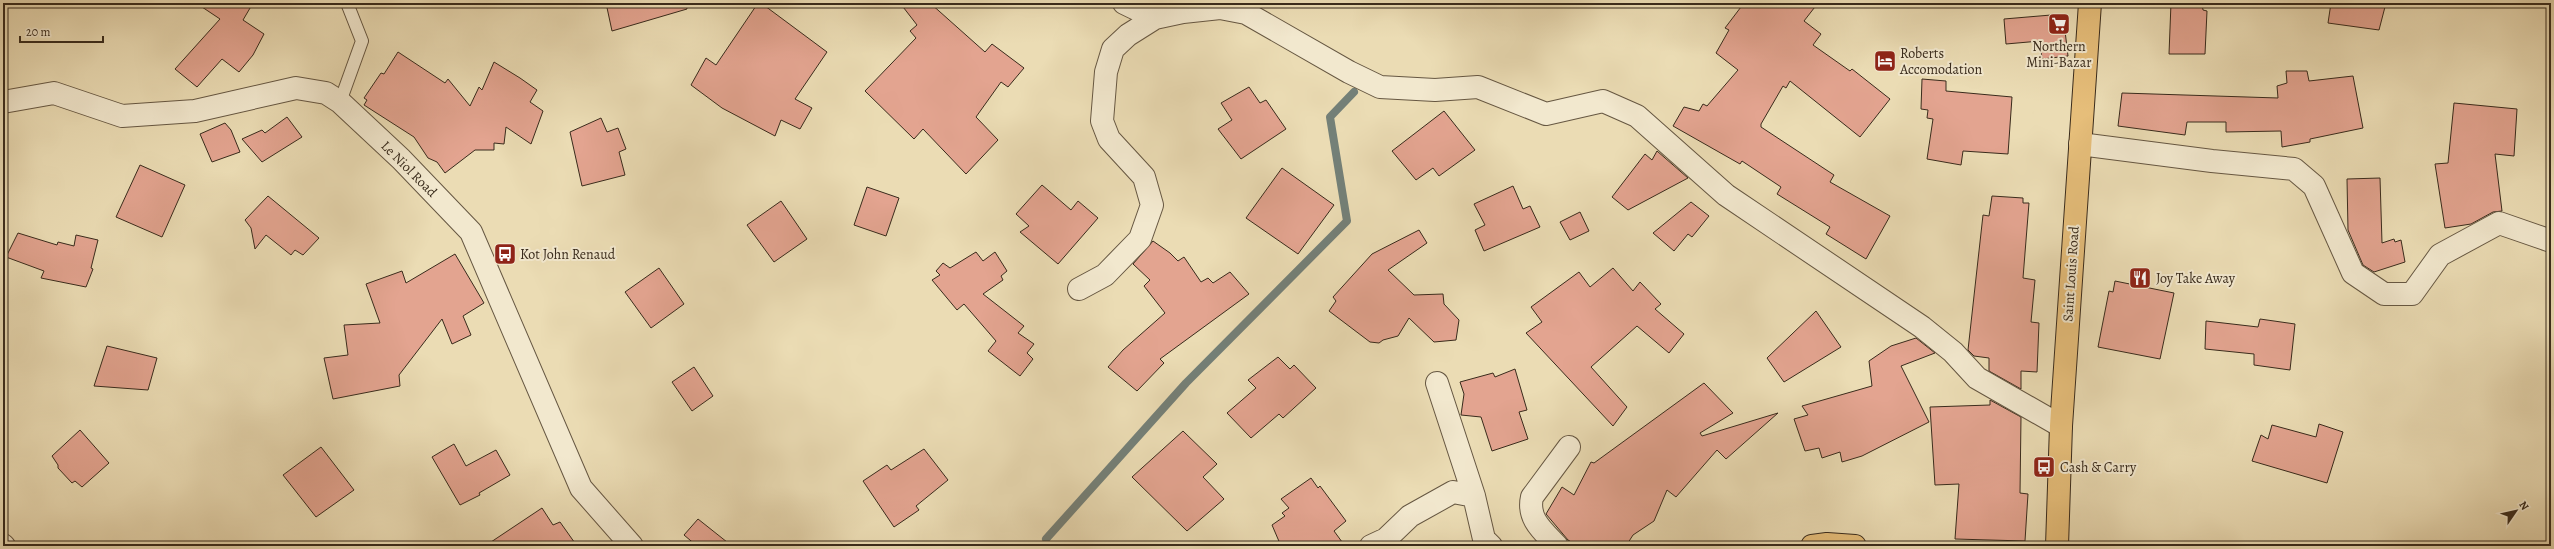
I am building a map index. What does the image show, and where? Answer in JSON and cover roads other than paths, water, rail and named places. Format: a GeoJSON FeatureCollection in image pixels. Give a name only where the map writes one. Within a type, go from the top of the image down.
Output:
{"type":"FeatureCollection","features":[{"type":"Feature","properties":{"kind":"main road","name":"Saint Louis Road"},"geometry":{"type":"LineString","coordinates":[[2057,546],[2061,426],[2080,144],[2087,70],[2090,3]]}},
{"type":"Feature","properties":{"kind":"main road"},"geometry":{"type":"LineString","coordinates":[[1812,546],[1827,544],[1855,546]]}},
{"type":"Feature","properties":{"kind":"street"},"geometry":{"type":"LineString","coordinates":[[1124,3],[1155,18]]}},
{"type":"Feature","properties":{"kind":"street"},"geometry":{"type":"LineString","coordinates":[[1079,289],[1105,275],[1140,239],[1152,205],[1144,177],[1109,139],[1102,121],[1106,72],[1113,49],[1128,35],[1155,18],[1183,12],[1220,8],[1246,13],[1349,72],[1380,87],[1435,90],[1478,87],[1546,114],[1603,101],[1637,116],[1726,195],[1922,327],[1953,352],[1977,378],[2061,426]]}},
{"type":"Feature","properties":{"kind":"street","name":"Le Niol Road"},"geometry":{"type":"LineString","coordinates":[[3,102],[54,93],[122,116],[195,111],[296,88],[326,92],[340,102],[471,232],[581,488],[632,546]]}},
{"type":"Feature","properties":{"kind":"street"},"geometry":{"type":"LineString","coordinates":[[2080,144],[2212,162],[2294,169],[2314,186],[2353,273],[2384,294],[2412,294],[2440,255],[2499,223],[2551,241]]}},
{"type":"Feature","properties":{"kind":"street"},"geometry":{"type":"LineString","coordinates":[[1437,383],[1474,496],[1484,539],[1491,546]]}},
{"type":"Feature","properties":{"kind":"street"},"geometry":{"type":"LineString","coordinates":[[1557,546],[1533,518],[1530,506],[1532,496],[1569,447]]}},
{"type":"Feature","properties":{"kind":"street"},"geometry":{"type":"LineString","coordinates":[[1371,546],[1386,539],[1410,516],[1453,492],[1474,496]]}},
{"type":"Feature","properties":{"kind":"lane"},"geometry":{"type":"LineString","coordinates":[[340,102],[362,41],[347,3]]}},
{"type":"Feature","properties":{"kind":"waterway"},"geometry":{"type":"LineString","coordinates":[[1046,539],[1186,383],[1347,221],[1330,117],[1354,92]]}},
{"type":"Feature","properties":{"kind":"place","name":"Northern Mini-Bazar"},"geometry":{"type":"Point","coordinates":[2059,24]}},
{"type":"Feature","properties":{"kind":"place","name":"Roberts Accomodation"},"geometry":{"type":"Point","coordinates":[1885,61]}},
{"type":"Feature","properties":{"kind":"place","name":"Kot John Renaud"},"geometry":{"type":"Point","coordinates":[505,254]}},
{"type":"Feature","properties":{"kind":"place","name":"Joy Take Away"},"geometry":{"type":"Point","coordinates":[2140,278]}},
{"type":"Feature","properties":{"kind":"place","name":"Cash & Carry"},"geometry":{"type":"Point","coordinates":[2044,467]}}]}
